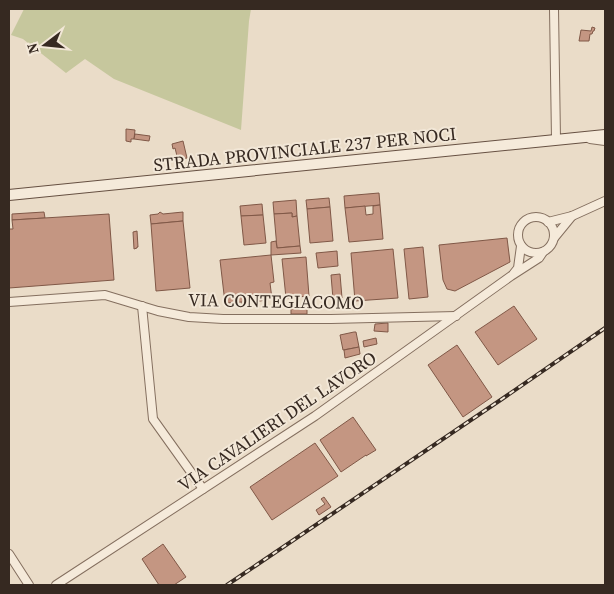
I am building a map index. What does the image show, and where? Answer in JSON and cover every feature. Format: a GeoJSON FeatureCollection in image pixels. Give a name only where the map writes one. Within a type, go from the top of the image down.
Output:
{"type":"FeatureCollection","features":[{"type":"Feature","properties":{"kind":"main road","name":"STRADA PROVINCIALE 237 PER NOCI"},"geometry":{"type":"LineString","coordinates":[[9,195],[603,135]]}},
{"type":"Feature","properties":{"kind":"street"},"geometry":{"type":"LineString","coordinates":[[554,9],[556,139]]}},
{"type":"Feature","properties":{"kind":"street"},"geometry":{"type":"LineString","coordinates":[[548,222],[572,216],[605,202]]}},
{"type":"Feature","properties":{"kind":"street","name":"VIA CAVALIERI DEL LAVORO"},"geometry":{"type":"LineString","coordinates":[[56,585],[315,416],[539,258],[552,244],[554,238],[572,216]]}},
{"type":"Feature","properties":{"kind":"street"},"geometry":{"type":"LineString","coordinates":[[543,252],[538,254],[531,253],[521,246],[518,241],[518,229],[521,224],[531,217],[543,218],[552,226],[554,238]]}},
{"type":"Feature","properties":{"kind":"street"},"geometry":{"type":"LineString","coordinates":[[511,276],[518,268],[521,246]]}},
{"type":"Feature","properties":{"kind":"street","name":"VIA CONTEGIACOMO"},"geometry":{"type":"LineString","coordinates":[[9,302],[104,295],[158,311],[189,317],[223,319],[456,316]]}},
{"type":"Feature","properties":{"kind":"street"},"geometry":{"type":"LineString","coordinates":[[142,306],[153,419],[203,489]]}},
{"type":"Feature","properties":{"kind":"street"},"geometry":{"type":"LineString","coordinates":[[9,554],[29,585]]}},
{"type":"Feature","properties":{"kind":"green space"},"geometry":{"type":"Polygon","coordinates":[[[24,9],[251,9],[241,130],[114,79],[85,59],[66,73],[23,39],[11,35],[24,9]]]}},
{"type":"Feature","properties":{"kind":"building"},"geometry":{"type":"Polygon","coordinates":[[[592,27],[595,28],[592,34],[590,34],[589,41],[579,41],[581,30],[591,31],[592,27]]]}},
{"type":"Feature","properties":{"kind":"building"},"geometry":{"type":"Polygon","coordinates":[[[126,129],[135,130],[134,139],[131,139],[131,142],[126,141],[126,129]]]}},
{"type":"Feature","properties":{"kind":"building"},"geometry":{"type":"Polygon","coordinates":[[[135,134],[150,136],[149,141],[134,139],[135,134]]]}},
{"type":"Feature","properties":{"kind":"building"},"geometry":{"type":"Polygon","coordinates":[[[183,141],[187,158],[178,160],[172,144],[183,141]]]}},
{"type":"Feature","properties":{"kind":"building"},"geometry":{"type":"Polygon","coordinates":[[[379,193],[380,205],[345,208],[344,196],[379,193]]]}},
{"type":"Feature","properties":{"kind":"building"},"geometry":{"type":"Polygon","coordinates":[[[329,198],[330,207],[307,209],[306,200],[329,198]]]}},
{"type":"Feature","properties":{"kind":"building"},"geometry":{"type":"Polygon","coordinates":[[[296,200],[297,216],[292,217],[292,213],[274,214],[273,202],[296,200]]]}},
{"type":"Feature","properties":{"kind":"building"},"geometry":{"type":"Polygon","coordinates":[[[262,204],[263,215],[241,216],[240,206],[262,204]]]}},
{"type":"Feature","properties":{"kind":"building"},"geometry":{"type":"Polygon","coordinates":[[[380,205],[383,239],[349,242],[345,208],[365,206],[366,215],[373,214],[373,206],[380,205]]]}},
{"type":"Feature","properties":{"kind":"building"},"geometry":{"type":"Polygon","coordinates":[[[330,207],[333,241],[310,243],[307,209],[330,207]]]}},
{"type":"Feature","properties":{"kind":"building"},"geometry":{"type":"Polygon","coordinates":[[[44,212],[45,218],[12,220],[12,214],[44,212]]]}},
{"type":"Feature","properties":{"kind":"building"},"geometry":{"type":"Polygon","coordinates":[[[160,212],[163,214],[183,212],[183,221],[151,224],[150,215],[160,212]]]}},
{"type":"Feature","properties":{"kind":"building"},"geometry":{"type":"Polygon","coordinates":[[[292,213],[292,217],[297,216],[300,246],[277,248],[274,214],[292,213]]]}},
{"type":"Feature","properties":{"kind":"building"},"geometry":{"type":"Polygon","coordinates":[[[109,214],[114,280],[9,288],[9,229],[13,229],[12,220],[109,214]]]}},
{"type":"Feature","properties":{"kind":"building"},"geometry":{"type":"Polygon","coordinates":[[[263,215],[266,243],[244,245],[241,216],[263,215]]]}},
{"type":"Feature","properties":{"kind":"building"},"geometry":{"type":"Polygon","coordinates":[[[183,221],[190,288],[156,291],[151,224],[183,221]]]}},
{"type":"Feature","properties":{"kind":"building"},"geometry":{"type":"Polygon","coordinates":[[[137,231],[138,247],[134,249],[133,232],[137,231]]]}},
{"type":"Feature","properties":{"kind":"building"},"geometry":{"type":"Polygon","coordinates":[[[507,238],[510,262],[455,291],[447,289],[443,280],[439,245],[507,238]]]}},
{"type":"Feature","properties":{"kind":"building"},"geometry":{"type":"Polygon","coordinates":[[[276,241],[277,248],[300,246],[301,253],[271,255],[271,242],[276,241]]]}},
{"type":"Feature","properties":{"kind":"building"},"geometry":{"type":"Polygon","coordinates":[[[423,247],[428,297],[409,299],[404,249],[423,247]]]}},
{"type":"Feature","properties":{"kind":"building"},"geometry":{"type":"Polygon","coordinates":[[[393,249],[398,298],[355,301],[351,253],[393,249]]]}},
{"type":"Feature","properties":{"kind":"building"},"geometry":{"type":"Polygon","coordinates":[[[337,251],[338,266],[318,268],[316,253],[337,251]]]}},
{"type":"Feature","properties":{"kind":"building"},"geometry":{"type":"Polygon","coordinates":[[[271,255],[274,282],[270,283],[272,299],[242,304],[242,302],[225,303],[220,260],[271,255]]]}},
{"type":"Feature","properties":{"kind":"building"},"geometry":{"type":"Polygon","coordinates":[[[306,257],[309,296],[286,298],[282,259],[306,257]]]}},
{"type":"Feature","properties":{"kind":"building"},"geometry":{"type":"Polygon","coordinates":[[[340,274],[342,298],[333,299],[331,275],[340,274]]]}},
{"type":"Feature","properties":{"kind":"building"},"geometry":{"type":"Polygon","coordinates":[[[514,306],[537,339],[498,365],[475,332],[514,306]]]}},
{"type":"Feature","properties":{"kind":"building"},"geometry":{"type":"Polygon","coordinates":[[[307,308],[307,314],[291,314],[291,309],[307,308]]]}},
{"type":"Feature","properties":{"kind":"building"},"geometry":{"type":"Polygon","coordinates":[[[388,323],[388,332],[374,331],[375,324],[388,323]]]}},
{"type":"Feature","properties":{"kind":"building"},"geometry":{"type":"Polygon","coordinates":[[[356,332],[359,347],[343,350],[340,335],[356,332]]]}},
{"type":"Feature","properties":{"kind":"building"},"geometry":{"type":"Polygon","coordinates":[[[376,338],[377,344],[364,347],[363,341],[376,338]]]}},
{"type":"Feature","properties":{"kind":"building"},"geometry":{"type":"Polygon","coordinates":[[[457,345],[492,397],[463,417],[428,365],[457,345]]]}},
{"type":"Feature","properties":{"kind":"building"},"geometry":{"type":"Polygon","coordinates":[[[359,347],[360,354],[345,358],[344,350],[359,347]]]}},
{"type":"Feature","properties":{"kind":"building"},"geometry":{"type":"Polygon","coordinates":[[[353,417],[376,450],[341,472],[320,440],[353,417]]]}},
{"type":"Feature","properties":{"kind":"building"},"geometry":{"type":"Polygon","coordinates":[[[315,443],[338,476],[272,520],[250,487],[315,443]]]}},
{"type":"Feature","properties":{"kind":"building"},"geometry":{"type":"Polygon","coordinates":[[[324,497],[331,507],[319,515],[316,510],[325,504],[321,499],[324,497]]]}},
{"type":"Feature","properties":{"kind":"building"},"geometry":{"type":"Polygon","coordinates":[[[163,544],[186,577],[174,585],[159,585],[142,559],[163,544]]]}},
{"type":"Feature","properties":{"kind":"railway"},"geometry":{"type":"LineString","coordinates":[[227,585],[605,328]]}}]}
